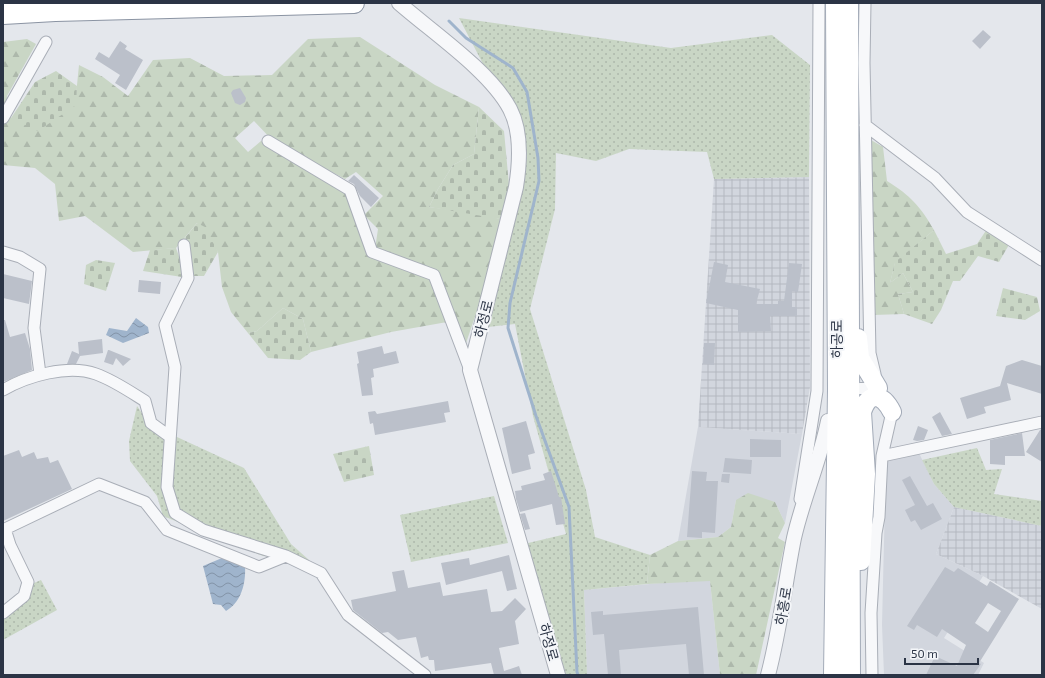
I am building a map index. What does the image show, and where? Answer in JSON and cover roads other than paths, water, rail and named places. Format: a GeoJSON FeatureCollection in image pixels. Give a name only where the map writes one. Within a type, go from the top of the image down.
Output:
{"type":"FeatureCollection","features":[{"type":"Feature","properties":{"kind":"highway"},"geometry":{"type":"LineString","coordinates":[[3,16],[28,13],[354,3]]}},
{"type":"Feature","properties":{"kind":"main road","name":"하공로"},"geometry":{"type":"LineString","coordinates":[[833,675],[836,420],[843,390],[850,257],[842,32],[836,3]]}},
{"type":"Feature","properties":{"kind":"main road","name":"하공로"},"geometry":{"type":"LineString","coordinates":[[849,3],[842,32],[843,390],[851,675]]}},
{"type":"Feature","properties":{"kind":"main road"},"geometry":{"type":"LineString","coordinates":[[850,257],[860,358],[878,388]]}},
{"type":"Feature","properties":{"kind":"main road"},"geometry":{"type":"LineString","coordinates":[[851,675],[864,524],[866,474],[862,412],[866,402],[872,397],[880,397],[887,402],[892,412]]}},
{"type":"Feature","properties":{"kind":"street","name":"하정로"},"geometry":{"type":"LineString","coordinates":[[399,3],[475,67],[498,90],[510,110],[517,136],[520,159],[516,187],[470,370],[558,675]]}},
{"type":"Feature","properties":{"kind":"street"},"geometry":{"type":"LineString","coordinates":[[819,3],[842,32],[865,125],[870,353],[878,388],[889,397],[892,412],[882,456],[871,613],[872,675]]}},
{"type":"Feature","properties":{"kind":"street"},"geometry":{"type":"LineString","coordinates":[[795,537],[816,391],[842,32],[865,3]]}},
{"type":"Feature","properties":{"kind":"street"},"geometry":{"type":"LineString","coordinates":[[3,118],[46,42]]}},
{"type":"Feature","properties":{"kind":"street"},"geometry":{"type":"LineString","coordinates":[[865,125],[935,178],[967,212],[1042,260]]}},
{"type":"Feature","properties":{"kind":"street"},"geometry":{"type":"LineString","coordinates":[[268,141],[350,190],[372,252],[434,275],[470,370]]}},
{"type":"Feature","properties":{"kind":"street"},"geometry":{"type":"LineString","coordinates":[[184,244],[188,278],[165,324],[175,367],[172,423],[169,436],[167,487],[176,513],[203,530],[286,556],[321,573],[348,615],[425,675]]}},
{"type":"Feature","properties":{"kind":"street"},"geometry":{"type":"LineString","coordinates":[[3,252],[20,257],[40,269],[34,328],[40,374]]}},
{"type":"Feature","properties":{"kind":"street"},"geometry":{"type":"LineString","coordinates":[[3,390],[16,382],[40,374],[66,371],[94,374],[145,401],[151,423],[169,436]]}},
{"type":"Feature","properties":{"kind":"street"},"geometry":{"type":"LineString","coordinates":[[843,390],[878,388]]}},
{"type":"Feature","properties":{"kind":"street","name":"하흥로"},"geometry":{"type":"LineString","coordinates":[[768,675],[777,643],[795,537],[823,445],[828,421],[836,420]]}},
{"type":"Feature","properties":{"kind":"street"},"geometry":{"type":"LineString","coordinates":[[882,456],[1042,422]]}},
{"type":"Feature","properties":{"kind":"street"},"geometry":{"type":"LineString","coordinates":[[3,613],[24,596],[28,582],[10,545],[6,529],[99,484],[145,502],[167,530],[259,567],[286,556]]}},
{"type":"Feature","properties":{"kind":"water"},"geometry":{"type":"Polygon","coordinates":[[[136,318],[148,327],[149,333],[123,343],[106,335],[109,328],[127,331],[136,318]]]}},
{"type":"Feature","properties":{"kind":"water"},"geometry":{"type":"Polygon","coordinates":[[[222,558],[245,566],[245,579],[242,591],[236,602],[226,611],[221,605],[213,604],[203,566],[222,558]]]}},
{"type":"Feature","properties":{"kind":"waterway"},"geometry":{"type":"LineString","coordinates":[[449,21],[466,38],[513,68],[527,92],[538,158],[539,181],[510,303],[508,328],[536,416],[569,507],[578,675]]}}]}
